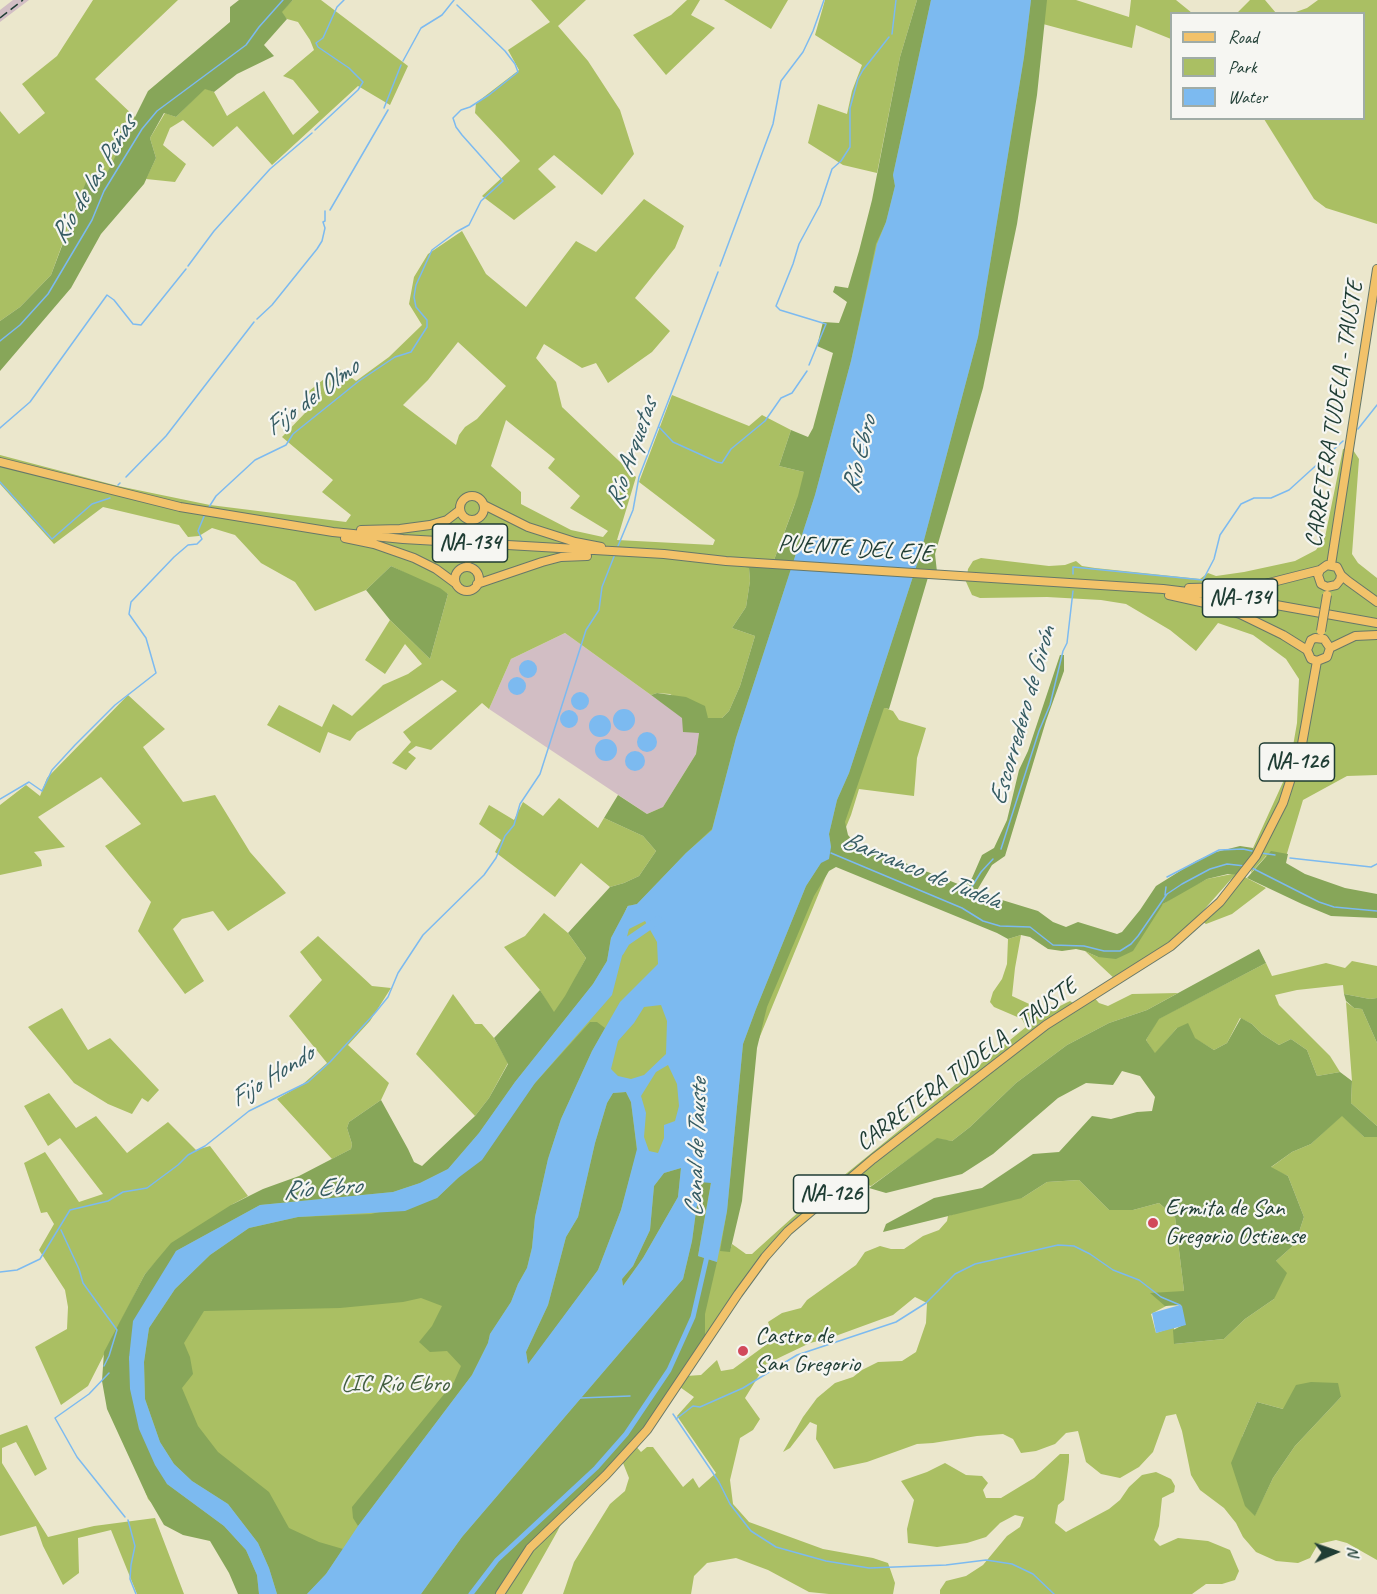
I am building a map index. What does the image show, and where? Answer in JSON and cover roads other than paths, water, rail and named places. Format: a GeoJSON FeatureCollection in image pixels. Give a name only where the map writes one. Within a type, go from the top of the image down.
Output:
{"type":"FeatureCollection","features":[{"type":"Feature","properties":{"kind":"main road","name":"CARRETERA TUDELA - TAUSTE"},"geometry":{"type":"LineString","coordinates":[[1331,565],[1377,269]]}},
{"type":"Feature","properties":{"kind":"main road","name":"NA-134"},"geometry":{"type":"LineString","coordinates":[[0,462],[147,499],[277,524],[403,539],[664,554],[695,558]]}},
{"type":"Feature","properties":{"kind":"main road"},"geometry":{"type":"LineString","coordinates":[[230,516],[345,529],[416,528],[441,523],[460,510],[464,500],[470,496],[477,497],[484,505],[528,527],[575,542],[664,554]]}},
{"type":"Feature","properties":{"kind":"main road"},"geometry":{"type":"LineString","coordinates":[[470,523],[482,516],[484,505]]}},
{"type":"Feature","properties":{"kind":"main road"},"geometry":{"type":"LineString","coordinates":[[460,510],[470,523],[468,563],[477,573],[477,584]]}},
{"type":"Feature","properties":{"kind":"main road"},"geometry":{"type":"LineString","coordinates":[[277,524],[393,550],[436,569],[460,589],[466,591],[473,589],[477,584],[527,566],[561,557],[596,555],[659,560],[695,558]]}},
{"type":"Feature","properties":{"kind":"main road","name":"PUENTE DEL EJE"},"geometry":{"type":"LineString","coordinates":[[695,558],[1060,583]]}},
{"type":"Feature","properties":{"kind":"main road"},"geometry":{"type":"LineString","coordinates":[[455,583],[457,571],[468,563]]}},
{"type":"Feature","properties":{"kind":"main road"},"geometry":{"type":"LineString","coordinates":[[1060,583],[1100,582],[1191,588],[1229,587],[1265,584],[1331,565],[1337,567],[1341,575],[1377,602]]}},
{"type":"Feature","properties":{"kind":"main road"},"geometry":{"type":"LineString","coordinates":[[1320,570],[1319,580],[1327,591]]}},
{"type":"Feature","properties":{"kind":"main road"},"geometry":{"type":"LineString","coordinates":[[1307,650],[1311,640],[1320,634],[1327,591],[1338,583],[1341,575]]}},
{"type":"Feature","properties":{"kind":"main road","name":"NA-134"},"geometry":{"type":"LineString","coordinates":[[1060,583],[1237,598],[1377,623]]}},
{"type":"Feature","properties":{"kind":"main road"},"geometry":{"type":"LineString","coordinates":[[1101,586],[1190,599],[1214,605],[1263,625],[1307,650],[1311,659],[1317,661],[1326,657],[1330,648],[1355,636],[1377,635]]}},
{"type":"Feature","properties":{"kind":"main road"},"geometry":{"type":"LineString","coordinates":[[1320,634],[1330,648]]}},
{"type":"Feature","properties":{"kind":"main road","name":"CARRETERA TUDELA - TAUSTE"},"geometry":{"type":"LineString","coordinates":[[500,1594],[530,1548],[606,1474],[647,1430],[738,1294],[765,1257],[788,1231],[873,1159],[1046,1025],[1171,946],[1220,902],[1242,875],[1272,828],[1293,776],[1302,744],[1317,661]]}},
{"type":"Feature","properties":{"kind":"water"},"geometry":{"type":"Polygon","coordinates":[[[931,0],[1031,0],[1024,57],[978,337],[920,555],[849,773],[837,800],[829,834],[831,847],[829,859],[821,863],[806,886],[743,1044],[727,1211],[717,1262],[698,1256],[711,1183],[700,1182],[692,1241],[683,1279],[462,1537],[421,1594],[307,1594],[326,1574],[358,1526],[472,1375],[490,1334],[511,1302],[527,1268],[548,1159],[561,1119],[592,1051],[620,1002],[658,964],[657,942],[645,921],[629,929],[612,995],[535,1083],[482,1160],[437,1198],[405,1211],[298,1217],[249,1228],[210,1255],[175,1289],[149,1328],[144,1362],[145,1399],[160,1442],[174,1464],[192,1481],[228,1504],[258,1543],[277,1594],[259,1594],[257,1575],[246,1550],[224,1526],[167,1484],[155,1465],[139,1429],[130,1389],[129,1358],[133,1321],[176,1251],[260,1205],[393,1192],[420,1183],[448,1169],[479,1133],[515,1082],[593,984],[607,961],[611,938],[628,906],[637,904],[686,853],[712,830],[736,738],[815,495],[851,361],[877,244],[886,222],[895,186],[893,175],[931,0]],[[661,1005],[644,1007],[618,1041],[611,1069],[618,1076],[631,1079],[644,1075],[666,1054],[667,1021],[661,1005]],[[668,1065],[656,1072],[641,1096],[646,1113],[644,1137],[649,1151],[658,1153],[664,1138],[664,1125],[675,1121],[679,1106],[677,1084],[668,1065]],[[626,1092],[613,1093],[607,1103],[595,1143],[578,1217],[566,1237],[548,1305],[526,1352],[528,1364],[598,1270],[621,1210],[637,1149],[631,1102],[626,1092]],[[681,1168],[664,1173],[654,1186],[650,1230],[633,1266],[622,1279],[623,1286],[643,1258],[678,1197],[681,1168]]]}},
{"type":"Feature","properties":{"kind":"water"},"geometry":{"type":"Polygon","coordinates":[[[528,660],[534,663],[537,669],[534,675],[528,678],[522,675],[519,669],[522,663],[528,660]]]}},
{"type":"Feature","properties":{"kind":"water"},"geometry":{"type":"Polygon","coordinates":[[[517,677],[523,680],[526,686],[523,692],[517,695],[511,692],[508,686],[511,680],[517,677]]]}},
{"type":"Feature","properties":{"kind":"water"},"geometry":{"type":"Polygon","coordinates":[[[580,692],[588,697],[589,701],[584,709],[580,710],[572,705],[571,701],[576,693],[580,692]]]}},
{"type":"Feature","properties":{"kind":"water"},"geometry":{"type":"Polygon","coordinates":[[[624,709],[632,712],[635,720],[632,728],[624,731],[616,728],[613,720],[616,712],[624,709]]]}},
{"type":"Feature","properties":{"kind":"water"},"geometry":{"type":"Polygon","coordinates":[[[569,710],[577,715],[578,719],[573,727],[569,728],[561,723],[560,719],[565,711],[569,710]]]}},
{"type":"Feature","properties":{"kind":"water"},"geometry":{"type":"Polygon","coordinates":[[[600,715],[608,718],[611,726],[608,734],[600,737],[592,734],[589,726],[592,718],[600,715]]]}},
{"type":"Feature","properties":{"kind":"water"},"geometry":{"type":"Polygon","coordinates":[[[647,732],[654,735],[657,742],[654,749],[647,752],[640,749],[637,742],[640,735],[647,732]]]}},
{"type":"Feature","properties":{"kind":"water"},"geometry":{"type":"Polygon","coordinates":[[[606,739],[614,742],[617,750],[614,758],[606,761],[598,758],[595,750],[598,742],[606,739]]]}},
{"type":"Feature","properties":{"kind":"water"},"geometry":{"type":"Polygon","coordinates":[[[635,751],[642,754],[645,761],[642,768],[635,771],[628,768],[625,761],[628,754],[635,751]]]}},
{"type":"Feature","properties":{"kind":"water"},"geometry":{"type":"Polygon","coordinates":[[[1180,1305],[1186,1325],[1156,1333],[1152,1313],[1180,1305]]]}},
{"type":"Feature","properties":{"kind":"waterway","name":"Río de las Peñas"},"geometry":{"type":"LineString","coordinates":[[0,341],[20,325],[48,294],[92,220],[104,191],[142,129],[157,111],[246,45],[283,0]]}},
{"type":"Feature","properties":{"kind":"waterway"},"geometry":{"type":"LineString","coordinates":[[315,130],[358,90],[363,82],[349,68],[318,47],[316,43],[323,38],[337,7],[344,0]]}},
{"type":"Feature","properties":{"kind":"waterway"},"geometry":{"type":"LineString","coordinates":[[403,61],[421,28],[442,15],[454,0]]}},
{"type":"Feature","properties":{"kind":"waterway","name":"Río Arquetas"},"geometry":{"type":"LineString","coordinates":[[720,266],[773,124],[781,81],[803,52],[824,0]]}},
{"type":"Feature","properties":{"kind":"waterway"},"geometry":{"type":"LineString","coordinates":[[892,34],[896,0]]}},
{"type":"Feature","properties":{"kind":"waterway","name":"Fijo del Olmo"},"geometry":{"type":"LineString","coordinates":[[209,507],[216,496],[255,460],[286,445],[293,434],[359,381],[395,357],[411,352],[427,327],[427,320],[416,307],[414,297],[416,285],[432,250],[469,225],[481,201],[503,181],[462,135],[453,118],[461,110],[489,95],[518,72],[505,51],[457,5]]}},
{"type":"Feature","properties":{"kind":"waterway"},"geometry":{"type":"LineString","coordinates":[[809,365],[826,324],[780,310],[776,306],[799,244],[820,205],[832,169],[841,161],[850,147],[850,108],[858,79],[889,37]]}},
{"type":"Feature","properties":{"kind":"waterway"},"geometry":{"type":"LineString","coordinates":[[384,108],[401,65]]}},
{"type":"Feature","properties":{"kind":"waterway"},"geometry":{"type":"LineString","coordinates":[[330,210],[388,110]]}},
{"type":"Feature","properties":{"kind":"waterway"},"geometry":{"type":"LineString","coordinates":[[188,266],[214,231],[270,169],[312,133]]}},
{"type":"Feature","properties":{"kind":"waterway"},"geometry":{"type":"LineString","coordinates":[[257,319],[272,305],[317,249],[322,241],[325,228],[323,222],[325,211]]}},
{"type":"Feature","properties":{"kind":"waterway"},"geometry":{"type":"LineString","coordinates":[[0,428],[30,402],[107,295],[114,300],[133,324],[141,325],[186,269]]}},
{"type":"Feature","properties":{"kind":"waterway","name":"Río Arquetas"},"geometry":{"type":"LineString","coordinates":[[618,546],[633,510],[639,477],[718,272]]}},
{"type":"Feature","properties":{"kind":"waterway"},"geometry":{"type":"LineString","coordinates":[[126,477],[166,436],[254,322]]}},
{"type":"Feature","properties":{"kind":"waterway"},"geometry":{"type":"LineString","coordinates":[[659,427],[673,442],[722,463],[731,449],[765,421],[781,398],[792,393],[807,371]]}},
{"type":"Feature","properties":{"kind":"waterway","name":"Escorredero de Girón"},"geometry":{"type":"LineString","coordinates":[[1358,429],[1377,405]]}},
{"type":"Feature","properties":{"kind":"waterway","name":"Escorredero de Girón"},"geometry":{"type":"LineString","coordinates":[[1073,574],[1073,567],[1203,580],[1214,559],[1220,535],[1241,504],[1254,498],[1271,498],[1289,490],[1343,441]]}},
{"type":"Feature","properties":{"kind":"waterway"},"geometry":{"type":"LineString","coordinates":[[0,482],[52,539],[92,504],[110,498]]}},
{"type":"Feature","properties":{"kind":"waterway","name":"Fijo del Olmo"},"geometry":{"type":"LineString","coordinates":[[0,799],[29,782],[42,791],[52,770],[75,745],[115,705],[156,673],[146,638],[129,614],[131,602],[174,557],[188,545],[197,544],[202,539],[198,531],[205,514]]}},
{"type":"Feature","properties":{"kind":"waterway","name":"Fijo Hondo"},"geometry":{"type":"LineString","coordinates":[[0,1272],[17,1270],[40,1259],[70,1210],[108,1201],[123,1192],[147,1188],[249,1111],[308,1082],[330,1062],[375,1013],[388,997],[398,973],[423,935],[484,875],[496,858],[505,836],[514,825],[520,804],[540,774],[586,630],[599,610],[602,587],[615,554]]}},
{"type":"Feature","properties":{"kind":"waterway","name":"Escorredero de Girón"},"geometry":{"type":"LineString","coordinates":[[1001,849],[1039,731],[1050,705],[1067,643],[1073,591]]}},
{"type":"Feature","properties":{"kind":"waterway"},"geometry":{"type":"LineString","coordinates":[[1167,877],[1219,850],[1252,851]]}},
{"type":"Feature","properties":{"kind":"waterway","name":"Barranco de Tudela"},"geometry":{"type":"LineString","coordinates":[[831,853],[962,908],[983,921],[1000,926],[1030,927],[1053,945],[1084,946],[1104,951],[1120,951],[1131,944],[1167,894],[1182,884],[1210,869],[1227,864],[1245,866]]}},
{"type":"Feature","properties":{"kind":"waterway"},"geometry":{"type":"LineString","coordinates":[[1261,853],[1275,855]]}},
{"type":"Feature","properties":{"kind":"waterway"},"geometry":{"type":"LineString","coordinates":[[1290,858],[1371,867],[1377,864]]}},
{"type":"Feature","properties":{"kind":"waterway","name":"Escorredero de Girón"},"geometry":{"type":"LineString","coordinates":[[971,888],[993,859]]}},
{"type":"Feature","properties":{"kind":"waterway","name":"Barranco de Tudela"},"geometry":{"type":"LineString","coordinates":[[1252,868],[1319,902],[1334,907],[1377,911]]}},
{"type":"Feature","properties":{"kind":"waterway","name":"Barranco de Tudela"},"geometry":{"type":"LineString","coordinates":[[1165,895],[1166,887]]}},
{"type":"Feature","properties":{"kind":"waterway","name":"Río Ebro"},"geometry":{"type":"LineString","coordinates":[[620,952],[626,942],[658,920]]}},
{"type":"Feature","properties":{"kind":"waterway"},"geometry":{"type":"LineString","coordinates":[[61,1230],[83,1283],[117,1330],[104,1366]]}},
{"type":"Feature","properties":{"kind":"waterway"},"geometry":{"type":"LineString","coordinates":[[676,1419],[693,1406],[700,1407],[743,1388],[797,1355],[896,1322],[926,1303],[955,1274],[975,1264],[1058,1245],[1074,1246],[1113,1270],[1139,1280],[1161,1297],[1180,1305]]}},
{"type":"Feature","properties":{"kind":"waterway","name":"Canal de Tauste"},"geometry":{"type":"LineString","coordinates":[[471,1594],[497,1560],[596,1468],[626,1434],[669,1370],[693,1317],[708,1252]]}},
{"type":"Feature","properties":{"kind":"waterway"},"geometry":{"type":"LineString","coordinates":[[109,1373],[89,1394],[55,1418],[77,1457],[125,1517]]}},
{"type":"Feature","properties":{"kind":"waterway"},"geometry":{"type":"LineString","coordinates":[[580,1398],[630,1396]]}},
{"type":"Feature","properties":{"kind":"waterway"},"geometry":{"type":"LineString","coordinates":[[673,1414],[719,1482],[730,1504],[751,1531],[776,1547],[826,1561],[869,1568],[946,1565],[986,1560],[1012,1564],[1033,1574],[1054,1594]]}},
{"type":"Feature","properties":{"kind":"waterway"},"geometry":{"type":"LineString","coordinates":[[128,1520],[135,1546],[130,1579],[136,1594]]}},
{"type":"Feature","properties":{"kind":"railway"},"geometry":{"type":"LineString","coordinates":[[0,18],[23,0]]}},
{"type":"Feature","properties":{"kind":"place","name":"Ermita de San Gregorio Ostiense"},"geometry":{"type":"Point","coordinates":[1153,1223]}},
{"type":"Feature","properties":{"kind":"place","name":"Castro de San Gregorio"},"geometry":{"type":"Point","coordinates":[743,1351]}},
{"type":"Feature","properties":{"kind":"park label","name":"LIC Río Ebro"},"geometry":{"type":"Point","coordinates":[395,1385]}}]}
